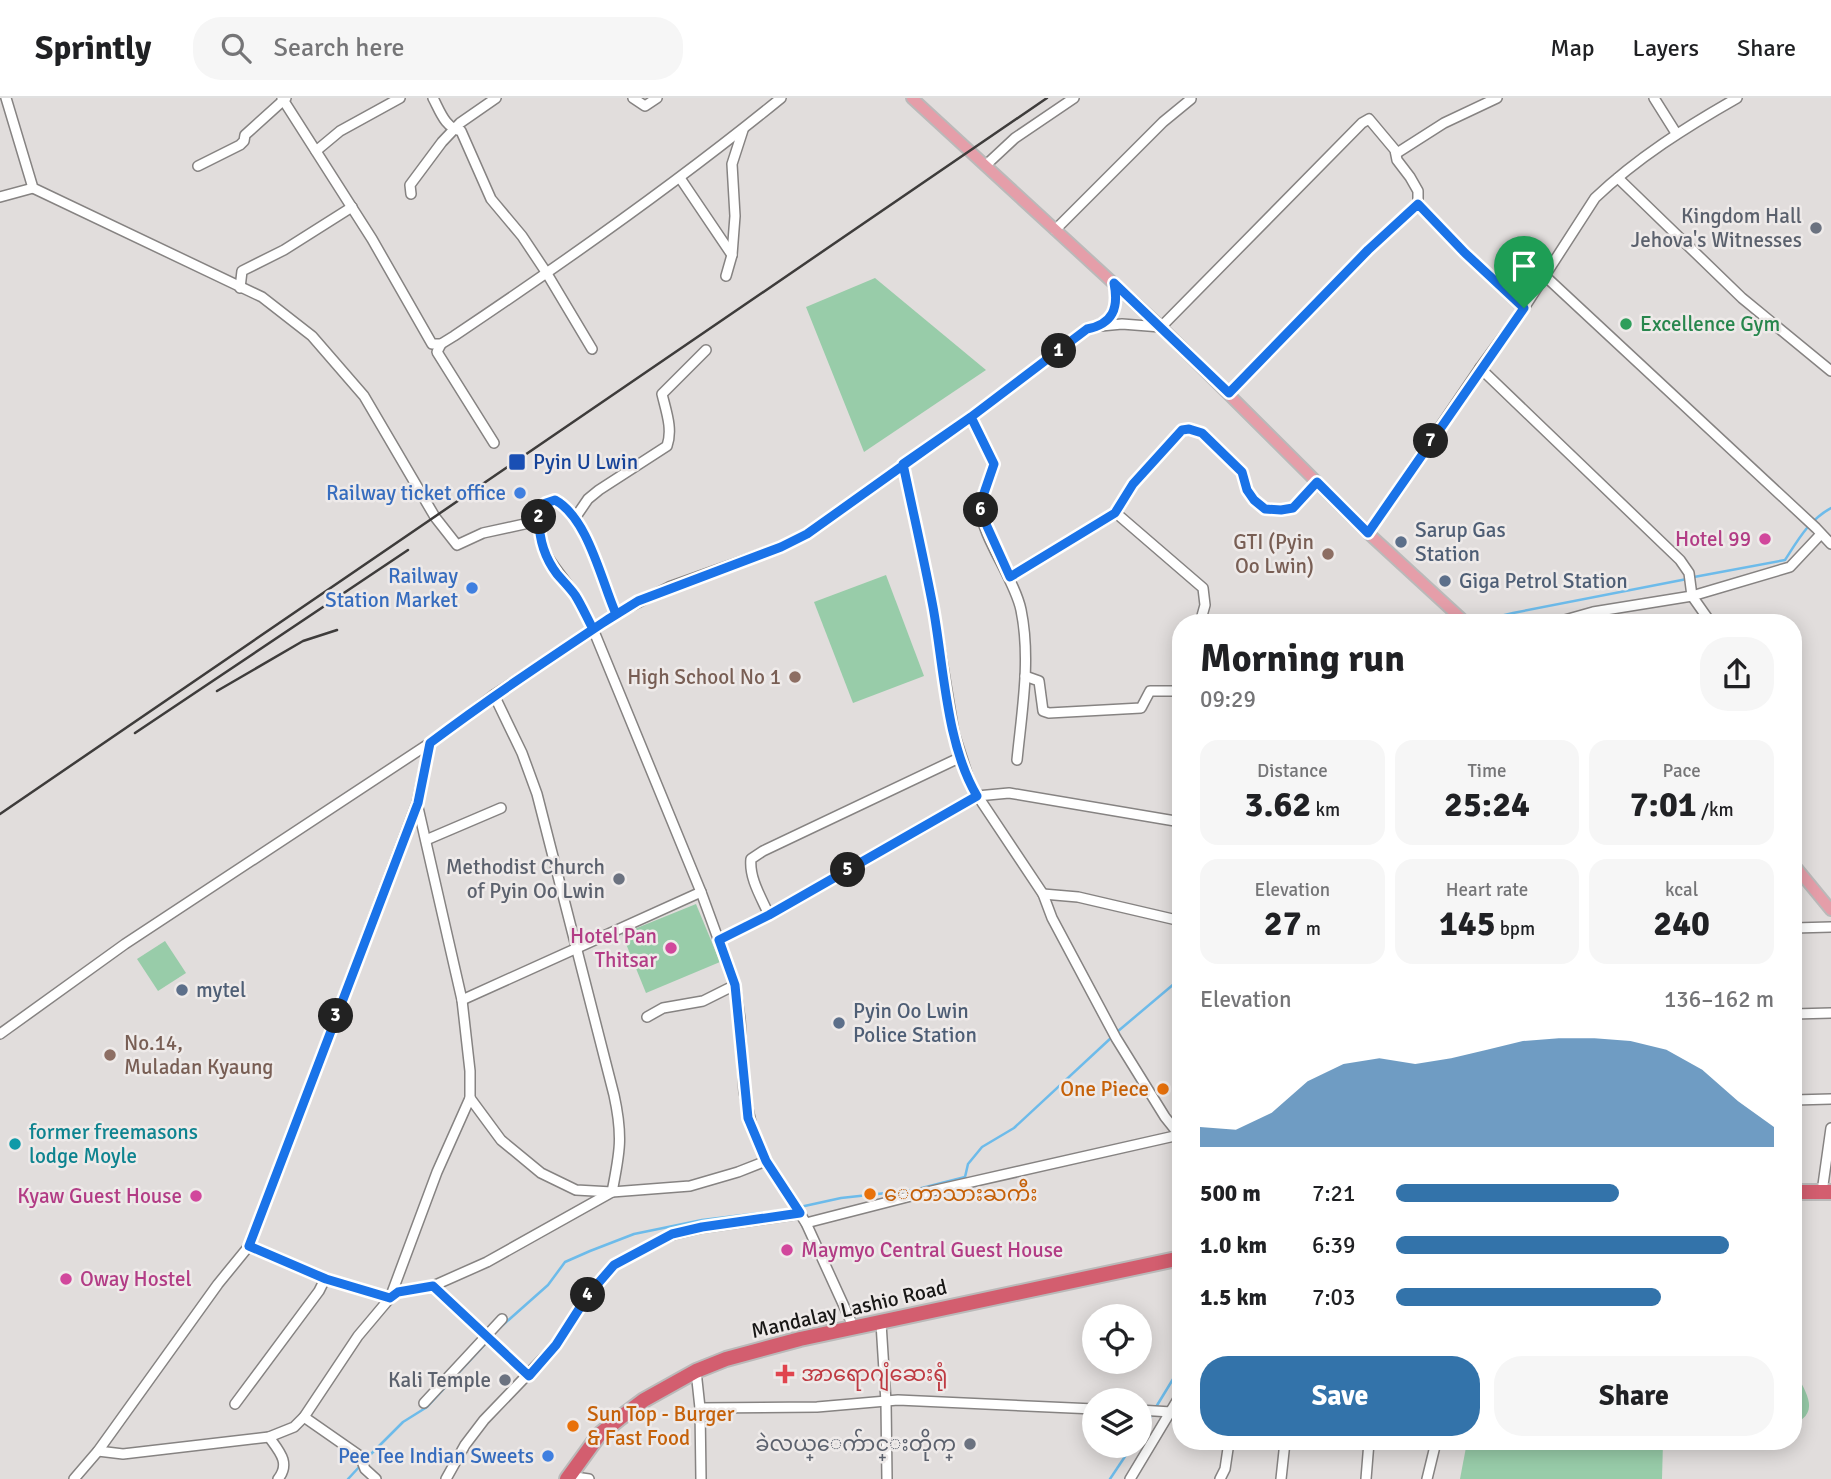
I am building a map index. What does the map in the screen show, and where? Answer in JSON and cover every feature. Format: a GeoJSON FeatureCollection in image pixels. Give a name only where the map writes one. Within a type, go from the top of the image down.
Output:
{"type":"FeatureCollection","features":[{"type":"Feature","properties":{"kind":"highway"},"geometry":{"type":"LineString","coordinates":[[1802,1192],[1827,1192]]}},
{"type":"Feature","properties":{"kind":"highway","name":"Mandalay Lashio Road"},"geometry":{"type":"LineString","coordinates":[[567,1478],[598,1435],[644,1400],[696,1371],[726,1359],[800,1339],[1172,1260]]}},
{"type":"Feature","properties":{"kind":"main road"},"geometry":{"type":"LineString","coordinates":[[912,98],[1161,327],[1368,533],[1456,614]]}},
{"type":"Feature","properties":{"kind":"main road"},"geometry":{"type":"LineString","coordinates":[[1802,874],[1831,910]]}},
{"type":"Feature","properties":{"kind":"street"},"geometry":{"type":"LineString","coordinates":[[6,98],[33,188]]}},
{"type":"Feature","properties":{"kind":"street"},"geometry":{"type":"LineString","coordinates":[[316,151],[340,131],[400,98]]}},
{"type":"Feature","properties":{"kind":"street"},"geometry":{"type":"LineString","coordinates":[[433,98],[446,123],[454,130],[461,131],[491,199],[522,236],[592,349]]}},
{"type":"Feature","properties":{"kind":"street"},"geometry":{"type":"LineString","coordinates":[[411,194],[410,185],[442,142],[496,98]]}},
{"type":"Feature","properties":{"kind":"street"},"geometry":{"type":"LineString","coordinates":[[633,98],[645,106],[657,98]]}},
{"type":"Feature","properties":{"kind":"street"},"geometry":{"type":"LineString","coordinates":[[494,443],[437,352],[441,344],[680,178],[780,98]]}},
{"type":"Feature","properties":{"kind":"street"},"geometry":{"type":"LineString","coordinates":[[986,165],[1015,138],[1074,98]]}},
{"type":"Feature","properties":{"kind":"street"},"geometry":{"type":"LineString","coordinates":[[1397,153],[1444,122],[1497,98]]}},
{"type":"Feature","properties":{"kind":"street"},"geometry":{"type":"LineString","coordinates":[[1654,98],[1676,133]]}},
{"type":"Feature","properties":{"kind":"street"},"geometry":{"type":"LineString","coordinates":[[1368,533],[1524,308],[1595,198],[1676,133],[1737,98]]}},
{"type":"Feature","properties":{"kind":"street"},"geometry":{"type":"LineString","coordinates":[[198,166],[240,145],[245,135],[284,99],[352,207],[432,344],[441,344]]}},
{"type":"Feature","properties":{"kind":"street"},"geometry":{"type":"LineString","coordinates":[[1055,230],[1163,122],[1191,99]]}},
{"type":"Feature","properties":{"kind":"street"},"geometry":{"type":"LineString","coordinates":[[0,1034],[125,944],[430,743],[494,695],[616,614],[669,587],[781,547],[807,534],[971,417],[1087,329],[1122,324],[1161,327],[1362,122],[1369,119],[1397,153],[1397,160],[1418,191],[1418,204],[1524,308]]}},
{"type":"Feature","properties":{"kind":"street"},"geometry":{"type":"LineString","coordinates":[[726,276],[732,256],[735,216],[732,164],[743,129]]}},
{"type":"Feature","properties":{"kind":"street"},"geometry":{"type":"LineString","coordinates":[[680,178],[732,256]]}},
{"type":"Feature","properties":{"kind":"street"},"geometry":{"type":"LineString","coordinates":[[1618,178],[1742,298],[1831,371]]}},
{"type":"Feature","properties":{"kind":"street"},"geometry":{"type":"LineString","coordinates":[[0,197],[33,188],[261,297],[312,336],[363,396],[435,517],[457,545],[484,534],[538,521]]}},
{"type":"Feature","properties":{"kind":"street"},"geometry":{"type":"LineString","coordinates":[[1229,393],[1368,250],[1418,204]]}},
{"type":"Feature","properties":{"kind":"street"},"geometry":{"type":"LineString","coordinates":[[240,288],[243,271],[285,250],[352,207]]}},
{"type":"Feature","properties":{"kind":"street"},"geometry":{"type":"LineString","coordinates":[[1545,276],[1831,544]]}},
{"type":"Feature","properties":{"kind":"street"},"geometry":{"type":"LineString","coordinates":[[1101,326],[1111,315],[1117,298],[1114,283]]}},
{"type":"Feature","properties":{"kind":"street"},"geometry":{"type":"LineString","coordinates":[[575,519],[588,499],[598,490],[667,446],[670,426],[662,394],[706,351]]}},
{"type":"Feature","properties":{"kind":"street"},"geometry":{"type":"LineString","coordinates":[[1480,369],[1680,560],[1689,573],[1692,596],[1705,614]]}},
{"type":"Feature","properties":{"kind":"street"},"geometry":{"type":"LineString","coordinates":[[971,417],[994,464],[982,499],[981,513],[1021,608],[1027,666],[1017,760]]}},
{"type":"Feature","properties":{"kind":"street"},"geometry":{"type":"LineString","coordinates":[[1010,577],[1115,513],[1133,484],[1182,430],[1202,433],[1242,472],[1247,490],[1265,509],[1293,508],[1317,482]]}},
{"type":"Feature","properties":{"kind":"street"},"geometry":{"type":"LineString","coordinates":[[903,464],[933,607],[954,733],[971,786],[1043,894],[1052,918],[1114,1035],[1172,1126]]}},
{"type":"Feature","properties":{"kind":"street"},"geometry":{"type":"LineString","coordinates":[[616,614],[595,557],[575,519],[567,507],[555,500],[546,503],[540,508],[538,521],[544,550],[555,572],[574,594],[593,629],[701,892],[735,985],[748,1118],[766,1161],[806,1223],[854,1328]]}},
{"type":"Feature","properties":{"kind":"street"},"geometry":{"type":"LineString","coordinates":[[1115,513],[1203,588],[1205,605],[1202,614]]}},
{"type":"Feature","properties":{"kind":"street"},"geometry":{"type":"LineString","coordinates":[[1586,614],[1692,596],[1790,567],[1819,531]]}},
{"type":"Feature","properties":{"kind":"street"},"geometry":{"type":"LineString","coordinates":[[1025,676],[1039,681],[1040,705],[1043,711],[1049,713],[1140,708],[1150,691],[1172,691]]}},
{"type":"Feature","properties":{"kind":"street"},"geometry":{"type":"LineString","coordinates":[[98,1451],[123,1454],[269,1437],[293,1427],[304,1418],[358,1336],[398,1292],[433,1286],[487,1262],[612,1192],[620,1154],[621,1127],[578,947],[537,794],[522,753],[494,695]]}},
{"type":"Feature","properties":{"kind":"street"},"geometry":{"type":"LineString","coordinates":[[74,1479],[98,1451],[218,1284],[249,1246],[418,803],[430,743]]}},
{"type":"Feature","properties":{"kind":"street"},"geometry":{"type":"LineString","coordinates":[[769,915],[753,879],[751,859],[763,850],[961,757]]}},
{"type":"Feature","properties":{"kind":"street"},"geometry":{"type":"LineString","coordinates":[[719,940],[769,915],[977,796],[1009,793],[1172,820]]}},
{"type":"Feature","properties":{"kind":"street"},"geometry":{"type":"LineString","coordinates":[[390,1298],[437,1172],[470,1098],[470,1071],[462,1000],[418,803]]}},
{"type":"Feature","properties":{"kind":"street"},"geometry":{"type":"LineString","coordinates":[[426,840],[501,808]]}},
{"type":"Feature","properties":{"kind":"street"},"geometry":{"type":"LineString","coordinates":[[462,1000],[701,892]]}},
{"type":"Feature","properties":{"kind":"street"},"geometry":{"type":"LineString","coordinates":[[1043,894],[1078,897],[1172,919]]}},
{"type":"Feature","properties":{"kind":"street"},"geometry":{"type":"LineString","coordinates":[[1802,928],[1831,927]]}},
{"type":"Feature","properties":{"kind":"street"},"geometry":{"type":"LineString","coordinates":[[647,1017],[663,1008],[703,1001],[735,985]]}},
{"type":"Feature","properties":{"kind":"street"},"geometry":{"type":"LineString","coordinates":[[1802,1014],[1831,1013]]}},
{"type":"Feature","properties":{"kind":"street"},"geometry":{"type":"LineString","coordinates":[[470,1098],[501,1140],[541,1172],[576,1190],[612,1192],[690,1186],[766,1161]]}},
{"type":"Feature","properties":{"kind":"street"},"geometry":{"type":"LineString","coordinates":[[1802,1100],[1831,1099]]}},
{"type":"Feature","properties":{"kind":"street"},"geometry":{"type":"LineString","coordinates":[[1827,1192],[1831,1128]]}},
{"type":"Feature","properties":{"kind":"street"},"geometry":{"type":"LineString","coordinates":[[806,1223],[923,1193],[1172,1138]]}},
{"type":"Feature","properties":{"kind":"street"},"geometry":{"type":"LineString","coordinates":[[446,1479],[465,1445],[484,1420],[556,1345],[588,1295],[614,1265],[672,1234],[798,1209]]}},
{"type":"Feature","properties":{"kind":"street"},"geometry":{"type":"LineString","coordinates":[[249,1246],[326,1279],[390,1298]]}},
{"type":"Feature","properties":{"kind":"street"},"geometry":{"type":"LineString","coordinates":[[235,1404],[326,1279]]}},
{"type":"Feature","properties":{"kind":"street"},"geometry":{"type":"LineString","coordinates":[[433,1286],[529,1376]]}},
{"type":"Feature","properties":{"kind":"street"},"geometry":{"type":"LineString","coordinates":[[424,1402],[502,1319]]}},
{"type":"Feature","properties":{"kind":"street"},"geometry":{"type":"LineString","coordinates":[[881,1323],[887,1479]]}},
{"type":"Feature","properties":{"kind":"street"},"geometry":{"type":"LineString","coordinates":[[696,1371],[700,1409],[701,1479]]}},
{"type":"Feature","properties":{"kind":"street"},"geometry":{"type":"LineString","coordinates":[[700,1409],[817,1407],[886,1402],[1082,1409]]}},
{"type":"Feature","properties":{"kind":"street"},"geometry":{"type":"LineString","coordinates":[[1152,1411],[1171,1412]]}},
{"type":"Feature","properties":{"kind":"street"},"geometry":{"type":"LineString","coordinates":[[1143,1479],[1131,1477],[1171,1412]]}},
{"type":"Feature","properties":{"kind":"street"},"geometry":{"type":"LineString","coordinates":[[304,1418],[360,1456],[365,1469],[376,1479]]}},
{"type":"Feature","properties":{"kind":"street"},"geometry":{"type":"LineString","coordinates":[[269,1437],[284,1459],[284,1472],[278,1479]]}},
{"type":"Feature","properties":{"kind":"street"},"geometry":{"type":"LineString","coordinates":[[1220,1479],[1226,1469],[1228,1450]]}},
{"type":"Feature","properties":{"kind":"street"},"geometry":{"type":"LineString","coordinates":[[1281,1479],[1284,1450]]}},
{"type":"Feature","properties":{"kind":"street"},"geometry":{"type":"LineString","coordinates":[[1366,1479],[1368,1450]]}},
{"type":"Feature","properties":{"kind":"street"},"geometry":{"type":"LineString","coordinates":[[1427,1479],[1434,1450]]}},
{"type":"Feature","properties":{"kind":"street"},"geometry":{"type":"LineString","coordinates":[[567,1478],[589,1479]]}},
{"type":"Feature","properties":{"kind":"green space"},"geometry":{"type":"Polygon","coordinates":[[[875,278],[986,370],[864,452],[806,307],[875,278]]]}},
{"type":"Feature","properties":{"kind":"green space"},"geometry":{"type":"Polygon","coordinates":[[[886,575],[924,676],[853,703],[814,602],[886,575]]]}},
{"type":"Feature","properties":{"kind":"green space","name":"Hotel Pan Thitsar"},"geometry":{"type":"Polygon","coordinates":[[[696,904],[720,962],[646,993],[622,934],[696,904]]]}},
{"type":"Feature","properties":{"kind":"green space"},"geometry":{"type":"Polygon","coordinates":[[[165,941],[186,973],[158,991],[137,959],[165,941]]]}},
{"type":"Feature","properties":{"kind":"green space"},"geometry":{"type":"Polygon","coordinates":[[[1802,1384],[1809,1406],[1802,1420],[1802,1384]]]}},
{"type":"Feature","properties":{"kind":"green space"},"geometry":{"type":"Polygon","coordinates":[[[1465,1450],[1663,1450],[1662,1479],[1460,1479],[1465,1450]]]}},
{"type":"Feature","properties":{"kind":"waterway"},"geometry":{"type":"LineString","coordinates":[[1694,577],[1785,560],[1810,524],[1831,508]]}},
{"type":"Feature","properties":{"kind":"waterway"},"geometry":{"type":"LineString","coordinates":[[1509,614],[1687,579]]}},
{"type":"Feature","properties":{"kind":"waterway"},"geometry":{"type":"LineString","coordinates":[[1117,1032],[1172,986]]}},
{"type":"Feature","properties":{"kind":"waterway"},"geometry":{"type":"LineString","coordinates":[[800,1207],[841,1198],[914,1190],[965,1177],[968,1164],[982,1147],[1014,1128],[1112,1037]]}},
{"type":"Feature","properties":{"kind":"waterway"},"geometry":{"type":"LineString","coordinates":[[495,1332],[548,1285],[565,1262],[590,1251],[634,1234],[702,1220],[793,1209]]}},
{"type":"Feature","properties":{"kind":"waterway"},"geometry":{"type":"LineString","coordinates":[[364,1461],[403,1422],[427,1407],[487,1342]]}},
{"type":"Feature","properties":{"kind":"waterway"},"geometry":{"type":"LineString","coordinates":[[1156,1407],[1172,1381]]}},
{"type":"Feature","properties":{"kind":"waterway"},"geometry":{"type":"LineString","coordinates":[[1110,1479],[1124,1458]]}},
{"type":"Feature","properties":{"kind":"waterway"},"geometry":{"type":"LineString","coordinates":[[348,1479],[360,1466]]}},
{"type":"Feature","properties":{"kind":"railway"},"geometry":{"type":"LineString","coordinates":[[0,814],[1047,98]]}},
{"type":"Feature","properties":{"kind":"railway"},"geometry":{"type":"LineString","coordinates":[[135,733],[408,550]]}},
{"type":"Feature","properties":{"kind":"railway"},"geometry":{"type":"LineString","coordinates":[[217,691],[303,641],[337,630]]}},
{"type":"Feature","properties":{"kind":"place","name":"Kingdom Hall Jehova's Witnesses"},"geometry":{"type":"Point","coordinates":[1816,228]}},
{"type":"Feature","properties":{"kind":"place","name":"Excellence Gym"},"geometry":{"type":"Point","coordinates":[1626,324]}},
{"type":"Feature","properties":{"kind":"place","name":"Pyin U Lwin"},"geometry":{"type":"Point","coordinates":[517,462]}},
{"type":"Feature","properties":{"kind":"place","name":"Railway ticket office"},"geometry":{"type":"Point","coordinates":[520,493]}},
{"type":"Feature","properties":{"kind":"place","name":"Hotel 99"},"geometry":{"type":"Point","coordinates":[1765,539]}},
{"type":"Feature","properties":{"kind":"place","name":"Sarup Gas Station"},"geometry":{"type":"Point","coordinates":[1401,542]}},
{"type":"Feature","properties":{"kind":"place","name":"GTI (Pyin Oo Lwin)"},"geometry":{"type":"Point","coordinates":[1328,554]}},
{"type":"Feature","properties":{"kind":"place","name":"Giga Petrol Station"},"geometry":{"type":"Point","coordinates":[1445,581]}},
{"type":"Feature","properties":{"kind":"place","name":"Railway Station Market"},"geometry":{"type":"Point","coordinates":[472,588]}},
{"type":"Feature","properties":{"kind":"place","name":"High School No 1"},"geometry":{"type":"Point","coordinates":[795,677]}},
{"type":"Feature","properties":{"kind":"place","name":"Methodist Church of Pyin Oo Lwin"},"geometry":{"type":"Point","coordinates":[619,879]}},
{"type":"Feature","properties":{"kind":"place","name":"Hotel Pan Thitsar"},"geometry":{"type":"Point","coordinates":[671,948]}},
{"type":"Feature","properties":{"kind":"place","name":"mytel"},"geometry":{"type":"Point","coordinates":[182,990]}},
{"type":"Feature","properties":{"kind":"place","name":"Pyin Oo Lwin Police Station"},"geometry":{"type":"Point","coordinates":[839,1023]}},
{"type":"Feature","properties":{"kind":"place","name":"No.14, Muladan Kyaung"},"geometry":{"type":"Point","coordinates":[110,1055]}},
{"type":"Feature","properties":{"kind":"place","name":"One Piece"},"geometry":{"type":"Point","coordinates":[1163,1089]}},
{"type":"Feature","properties":{"kind":"place","name":"former freemasons lodge Moyle"},"geometry":{"type":"Point","coordinates":[15,1144]}},
{"type":"Feature","properties":{"kind":"place","name":"ေတာသားႀကီး"},"geometry":{"type":"Point","coordinates":[870,1194]}},
{"type":"Feature","properties":{"kind":"place","name":"Kyaw Guest House"},"geometry":{"type":"Point","coordinates":[196,1196]}},
{"type":"Feature","properties":{"kind":"place","name":"Maymyo Central Guest House"},"geometry":{"type":"Point","coordinates":[787,1250]}},
{"type":"Feature","properties":{"kind":"place","name":"Oway Hostel"},"geometry":{"type":"Point","coordinates":[66,1279]}},
{"type":"Feature","properties":{"kind":"place","name":"အာရောဂျံဆေးရုံ"},"geometry":{"type":"Point","coordinates":[785,1374]}},
{"type":"Feature","properties":{"kind":"place","name":"Kali Temple"},"geometry":{"type":"Point","coordinates":[505,1380]}},
{"type":"Feature","properties":{"kind":"place","name":"Sun Top - Burger & Fast Food"},"geometry":{"type":"Point","coordinates":[573,1426]}},
{"type":"Feature","properties":{"kind":"place","name":"ခဲလယ္ေက်ာင္းတိုက္"},"geometry":{"type":"Point","coordinates":[970,1444]}},
{"type":"Feature","properties":{"kind":"place","name":"Pee Tee Indian Sweets"},"geometry":{"type":"Point","coordinates":[548,1456]}},
{"type":"Feature","properties":{"kind":"route"},"geometry":{"type":"LineString","coordinates":[[1524,308],[1368,533],[1317,482],[1293,508],[1265,509],[1247,490],[1242,472],[1202,433],[1189,429],[1182,430],[1133,484],[1115,513],[1010,577],[981,513],[982,499],[994,464],[971,417],[903,464],[933,607],[954,733],[971,786],[977,796],[769,915],[719,940],[735,985],[748,1118],[766,1161],[800,1213],[672,1234],[614,1265],[588,1295],[556,1345],[529,1376],[433,1286],[398,1292],[390,1298],[326,1279],[249,1246],[418,803],[430,743],[494,695],[543,662],[593,629],[616,614],[595,557],[575,519],[567,507],[555,500],[546,503],[540,508],[538,521],[544,550],[555,572],[574,594],[593,629],[638,601],[669,587],[781,547],[807,534],[903,464],[971,417],[1087,329],[1101,326],[1111,315],[1117,298],[1114,283],[1229,393],[1368,250],[1418,204],[1524,308]]}}]}
